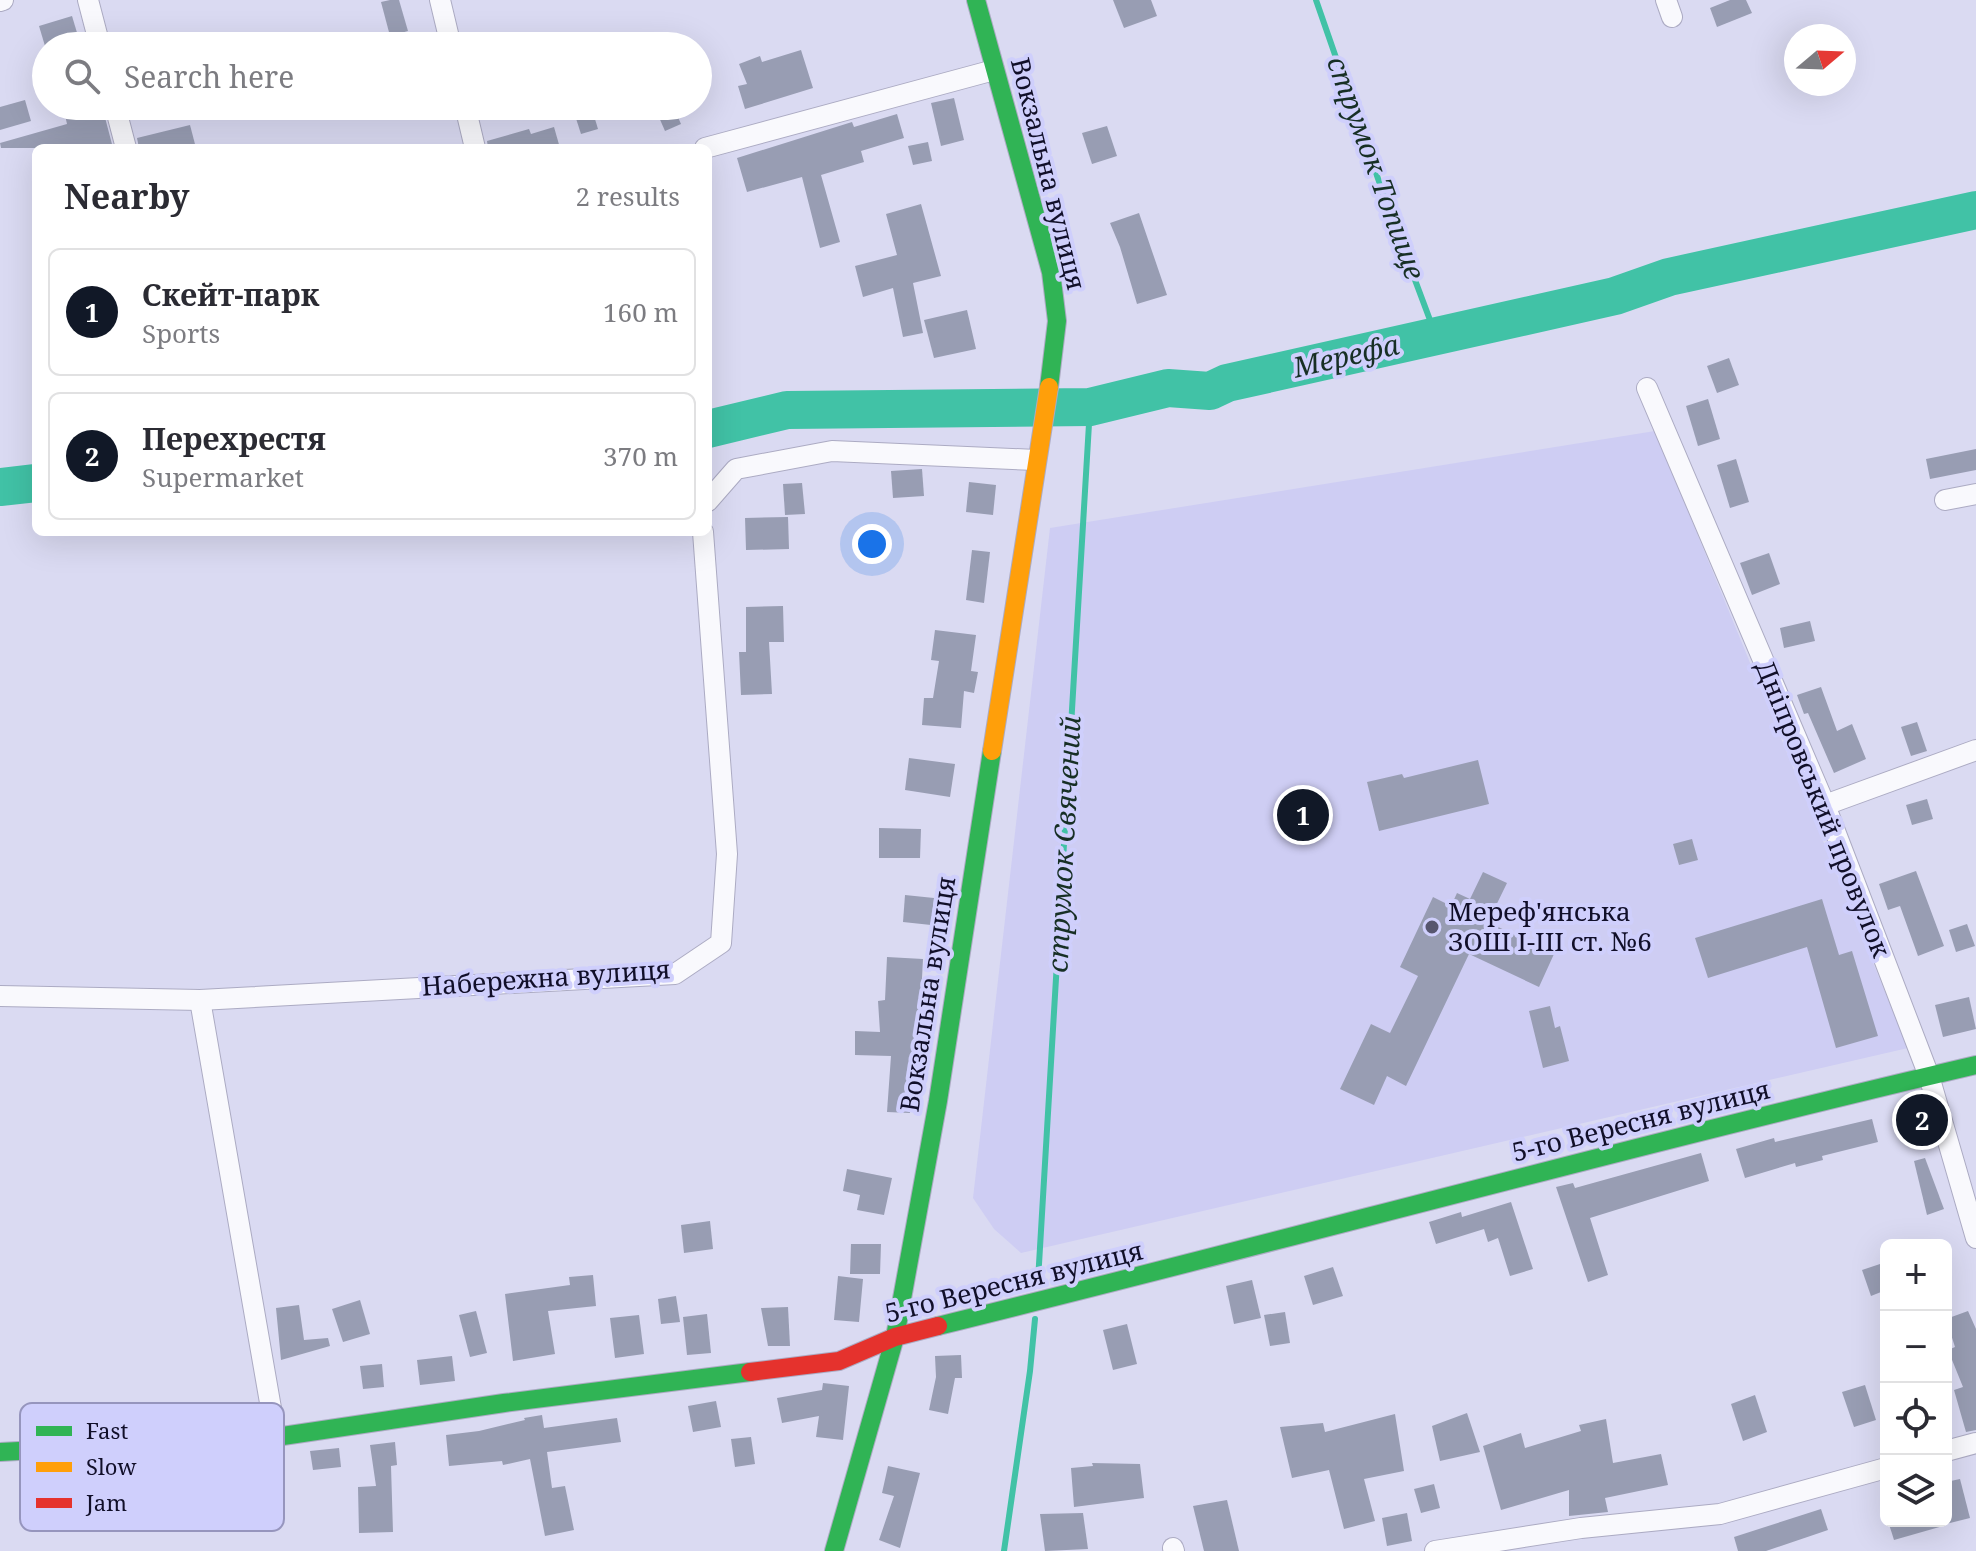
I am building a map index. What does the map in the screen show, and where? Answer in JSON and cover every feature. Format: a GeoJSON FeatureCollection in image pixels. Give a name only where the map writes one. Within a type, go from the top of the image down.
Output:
{"type":"FeatureCollection","features":[{"type":"Feature","properties":{"kind":"street"},"geometry":{"type":"LineString","coordinates":[[88,0],[96,32]]}},
{"type":"Feature","properties":{"kind":"street"},"geometry":{"type":"LineString","coordinates":[[440,0],[448,32]]}},
{"type":"Feature","properties":{"kind":"street","name":"Вокзальна вулиця"},"geometry":{"type":"LineString","coordinates":[[834,1551],[895,1337],[938,1101],[1036,460],[1043,438],[1057,321],[1051,272],[976,0]]}},
{"type":"Feature","properties":{"kind":"street"},"geometry":{"type":"LineString","coordinates":[[712,146],[994,70]]}},
{"type":"Feature","properties":{"kind":"street"},"geometry":{"type":"LineString","coordinates":[[119,120],[125,144]]}},
{"type":"Feature","properties":{"kind":"street"},"geometry":{"type":"LineString","coordinates":[[468,120],[474,144]]}},
{"type":"Feature","properties":{"kind":"street","name":"Дніпровський провулок"},"geometry":{"type":"LineString","coordinates":[[1647,388],[1825,805],[1929,1076],[1976,1238]]}},
{"type":"Feature","properties":{"kind":"street"},"geometry":{"type":"LineString","coordinates":[[712,496],[736,469],[832,451],[1036,460]]}},
{"type":"Feature","properties":{"kind":"street"},"geometry":{"type":"LineString","coordinates":[[1945,500],[1976,494]]}},
{"type":"Feature","properties":{"kind":"street","name":"Набережна вулиця"},"geometry":{"type":"LineString","coordinates":[[0,996],[200,1000],[675,974],[721,943],[727,854],[703,536]]}},
{"type":"Feature","properties":{"kind":"street"},"geometry":{"type":"LineString","coordinates":[[1825,805],[1976,750]]}},
{"type":"Feature","properties":{"kind":"street"},"geometry":{"type":"LineString","coordinates":[[200,1000],[270,1403]]}},
{"type":"Feature","properties":{"kind":"street","name":"5-го Вересня вулиця"},"geometry":{"type":"LineString","coordinates":[[284,1436],[504,1403],[839,1361],[895,1337],[1807,1105],[1976,1065]]}},
{"type":"Feature","properties":{"kind":"street"},"geometry":{"type":"LineString","coordinates":[[1952,1449],[1976,1443]]}},
{"type":"Feature","properties":{"kind":"street","name":"5-го Вересня вулиця"},"geometry":{"type":"LineString","coordinates":[[0,1452],[20,1451]]}},
{"type":"Feature","properties":{"kind":"street"},"geometry":{"type":"LineString","coordinates":[[1435,1551],[1581,1528],[1720,1514],[1880,1470]]}},
{"type":"Feature","properties":{"kind":"shaded area","name":"Мереф'янська ЗОШ І-ІІІ ст. №6"},"geometry":{"type":"Polygon","coordinates":[[[1655,431],[1908,1048],[1021,1253],[994,1229],[973,1198],[1050,528],[1655,431]]]}},
{"type":"Feature","properties":{"kind":"building"},"geometry":{"type":"Polygon","coordinates":[[[399,0],[408,31],[389,32],[381,2],[399,0]]]}},
{"type":"Feature","properties":{"kind":"building"},"geometry":{"type":"Polygon","coordinates":[[[1113,0],[1151,0],[1157,16],[1124,28],[1113,0]]]}},
{"type":"Feature","properties":{"kind":"building"},"geometry":{"type":"Polygon","coordinates":[[[1730,0],[1746,0],[1752,13],[1717,27],[1710,8],[1730,0]]]}},
{"type":"Feature","properties":{"kind":"building"},"geometry":{"type":"Polygon","coordinates":[[[72,16],[77,32],[41,32],[39,26],[72,16]]]}},
{"type":"Feature","properties":{"kind":"building"},"geometry":{"type":"Polygon","coordinates":[[[801,50],[813,88],[745,109],[738,86],[747,84],[739,64],[760,56],[762,62],[801,50]]]}},
{"type":"Feature","properties":{"kind":"building"},"geometry":{"type":"Polygon","coordinates":[[[954,98],[964,140],[941,146],[931,103],[954,98]]]}},
{"type":"Feature","properties":{"kind":"building"},"geometry":{"type":"Polygon","coordinates":[[[25,100],[31,121],[0,130],[0,107],[25,100]]]}},
{"type":"Feature","properties":{"kind":"building"},"geometry":{"type":"Polygon","coordinates":[[[897,114],[904,138],[861,151],[864,162],[821,175],[840,242],[820,248],[802,177],[747,192],[737,158],[852,122],[854,127],[897,114]]]}},
{"type":"Feature","properties":{"kind":"building"},"geometry":{"type":"Polygon","coordinates":[[[66,120],[106,120],[112,144],[32,144],[32,148],[1,148],[0,143],[67,124],[66,120]]]}},
{"type":"Feature","properties":{"kind":"building"},"geometry":{"type":"Polygon","coordinates":[[[576,120],[595,120],[598,129],[581,134],[576,120]]]}},
{"type":"Feature","properties":{"kind":"building"},"geometry":{"type":"Polygon","coordinates":[[[660,120],[679,120],[681,124],[665,131],[660,120]]]}},
{"type":"Feature","properties":{"kind":"building"},"geometry":{"type":"Polygon","coordinates":[[[190,125],[195,144],[138,144],[137,138],[190,125]]]}},
{"type":"Feature","properties":{"kind":"building"},"geometry":{"type":"Polygon","coordinates":[[[1107,126],[1117,156],[1092,164],[1082,133],[1107,126]]]}},
{"type":"Feature","properties":{"kind":"building"},"geometry":{"type":"Polygon","coordinates":[[[554,127],[559,144],[487,144],[487,141],[529,129],[531,134],[554,127]]]}},
{"type":"Feature","properties":{"kind":"building"},"geometry":{"type":"Polygon","coordinates":[[[928,142],[932,161],[913,165],[908,146],[928,142]]]}},
{"type":"Feature","properties":{"kind":"building"},"geometry":{"type":"Polygon","coordinates":[[[921,204],[941,276],[913,283],[923,333],[903,337],[893,288],[863,297],[855,266],[897,255],[886,214],[921,204]]]}},
{"type":"Feature","properties":{"kind":"building"},"geometry":{"type":"Polygon","coordinates":[[[1139,213],[1167,295],[1137,304],[1110,223],[1139,213]]]}},
{"type":"Feature","properties":{"kind":"building"},"geometry":{"type":"Polygon","coordinates":[[[967,310],[976,349],[934,358],[924,320],[967,310]]]}},
{"type":"Feature","properties":{"kind":"building"},"geometry":{"type":"Polygon","coordinates":[[[1729,358],[1739,385],[1717,393],[1707,366],[1729,358]]]}},
{"type":"Feature","properties":{"kind":"building"},"geometry":{"type":"Polygon","coordinates":[[[1708,399],[1720,439],[1698,446],[1686,406],[1708,399]]]}},
{"type":"Feature","properties":{"kind":"building"},"geometry":{"type":"Polygon","coordinates":[[[1976,449],[1976,470],[1930,479],[1926,459],[1976,449]]]}},
{"type":"Feature","properties":{"kind":"building"},"geometry":{"type":"Polygon","coordinates":[[[1736,459],[1749,502],[1730,508],[1717,465],[1736,459]]]}},
{"type":"Feature","properties":{"kind":"building"},"geometry":{"type":"Polygon","coordinates":[[[922,469],[924,496],[893,498],[891,471],[922,469]]]}},
{"type":"Feature","properties":{"kind":"building"},"geometry":{"type":"Polygon","coordinates":[[[969,482],[996,485],[993,515],[966,512],[969,482]]]}},
{"type":"Feature","properties":{"kind":"building"},"geometry":{"type":"Polygon","coordinates":[[[802,483],[805,514],[785,515],[783,484],[802,483]]]}},
{"type":"Feature","properties":{"kind":"building"},"geometry":{"type":"Polygon","coordinates":[[[788,517],[789,549],[746,550],[745,518],[788,517]]]}},
{"type":"Feature","properties":{"kind":"building"},"geometry":{"type":"Polygon","coordinates":[[[972,550],[990,552],[984,603],[966,600],[972,550]]]}},
{"type":"Feature","properties":{"kind":"building"},"geometry":{"type":"Polygon","coordinates":[[[1769,553],[1780,584],[1752,595],[1740,563],[1769,553]]]}},
{"type":"Feature","properties":{"kind":"building"},"geometry":{"type":"Polygon","coordinates":[[[783,606],[784,642],[769,642],[772,694],[741,695],[739,652],[746,652],[746,607],[783,606]]]}},
{"type":"Feature","properties":{"kind":"building"},"geometry":{"type":"Polygon","coordinates":[[[1810,621],[1815,641],[1784,648],[1780,628],[1810,621]]]}},
{"type":"Feature","properties":{"kind":"building"},"geometry":{"type":"Polygon","coordinates":[[[935,630],[976,635],[971,671],[978,672],[974,693],[964,691],[961,728],[922,725],[924,698],[933,698],[939,661],[931,660],[935,630]]]}},
{"type":"Feature","properties":{"kind":"building"},"geometry":{"type":"Polygon","coordinates":[[[1821,687],[1837,731],[1852,724],[1866,759],[1834,773],[1797,695],[1821,687]]]}},
{"type":"Feature","properties":{"kind":"building"},"geometry":{"type":"Polygon","coordinates":[[[1917,722],[1927,751],[1911,756],[1901,727],[1917,722]]]}},
{"type":"Feature","properties":{"kind":"building"},"geometry":{"type":"Polygon","coordinates":[[[909,758],[955,764],[950,797],[905,790],[909,758]]]}},
{"type":"Feature","properties":{"kind":"building"},"geometry":{"type":"Polygon","coordinates":[[[1478,760],[1489,804],[1379,831],[1367,782],[1402,774],[1404,778],[1478,760]]]}},
{"type":"Feature","properties":{"kind":"building"},"geometry":{"type":"Polygon","coordinates":[[[1927,799],[1933,819],[1912,825],[1906,805],[1927,799]]]}},
{"type":"Feature","properties":{"kind":"building"},"geometry":{"type":"Polygon","coordinates":[[[879,828],[921,829],[920,858],[879,858],[879,828]]]}},
{"type":"Feature","properties":{"kind":"building"},"geometry":{"type":"Polygon","coordinates":[[[1692,839],[1698,860],[1679,865],[1673,844],[1692,839]]]}},
{"type":"Feature","properties":{"kind":"building"},"geometry":{"type":"Polygon","coordinates":[[[1916,871],[1944,946],[1918,956],[1900,906],[1888,910],[1879,884],[1916,871]]]}},
{"type":"Feature","properties":{"kind":"building"},"geometry":{"type":"Polygon","coordinates":[[[1483,872],[1507,883],[1488,922],[1554,954],[1539,987],[1469,954],[1406,1086],[1387,1076],[1374,1105],[1340,1089],[1371,1024],[1390,1033],[1418,976],[1400,967],[1433,897],[1451,906],[1457,893],[1470,899],[1483,872]]]}},
{"type":"Feature","properties":{"kind":"building"},"geometry":{"type":"Polygon","coordinates":[[[905,895],[934,898],[931,925],[903,922],[905,895]]]}},
{"type":"Feature","properties":{"kind":"building"},"geometry":{"type":"Polygon","coordinates":[[[1822,899],[1839,955],[1852,951],[1878,1036],[1836,1048],[1807,947],[1708,978],[1695,938],[1822,899]]]}},
{"type":"Feature","properties":{"kind":"building"},"geometry":{"type":"Polygon","coordinates":[[[1967,924],[1975,946],[1956,952],[1949,930],[1967,924]]]}},
{"type":"Feature","properties":{"kind":"building"},"geometry":{"type":"Polygon","coordinates":[[[887,957],[923,959],[921,997],[925,996],[928,1024],[918,1025],[918,1054],[913,1054],[910,1113],[887,1112],[891,1056],[855,1055],[855,1031],[880,1032],[878,1001],[885,1000],[887,957]]]}},
{"type":"Feature","properties":{"kind":"building"},"geometry":{"type":"Polygon","coordinates":[[[1969,997],[1976,1029],[1943,1037],[1935,1005],[1969,997]]]}},
{"type":"Feature","properties":{"kind":"building"},"geometry":{"type":"Polygon","coordinates":[[[1550,1006],[1555,1028],[1560,1026],[1569,1061],[1543,1068],[1529,1011],[1550,1006]]]}},
{"type":"Feature","properties":{"kind":"building"},"geometry":{"type":"Polygon","coordinates":[[[1924,1105],[1932,1133],[1909,1138],[1903,1110],[1924,1105]]]}},
{"type":"Feature","properties":{"kind":"building"},"geometry":{"type":"Polygon","coordinates":[[[1872,1119],[1878,1142],[1822,1156],[1823,1160],[1796,1167],[1795,1163],[1745,1178],[1736,1149],[1774,1138],[1775,1142],[1872,1119]]]}},
{"type":"Feature","properties":{"kind":"building"},"geometry":{"type":"Polygon","coordinates":[[[1701,1153],[1709,1181],[1590,1218],[1608,1275],[1588,1282],[1556,1187],[1573,1183],[1575,1188],[1701,1153]]]}},
{"type":"Feature","properties":{"kind":"building"},"geometry":{"type":"Polygon","coordinates":[[[1925,1158],[1944,1209],[1927,1215],[1914,1161],[1925,1158]]]}},
{"type":"Feature","properties":{"kind":"building"},"geometry":{"type":"Polygon","coordinates":[[[847,1169],[892,1178],[884,1215],[857,1210],[860,1195],[843,1191],[847,1169]]]}},
{"type":"Feature","properties":{"kind":"building"},"geometry":{"type":"Polygon","coordinates":[[[1511,1202],[1533,1269],[1510,1276],[1498,1238],[1488,1242],[1484,1229],[1436,1244],[1429,1222],[1461,1212],[1462,1217],[1511,1202]]]}},
{"type":"Feature","properties":{"kind":"building"},"geometry":{"type":"Polygon","coordinates":[[[710,1221],[713,1249],[684,1253],[681,1225],[710,1221]]]}},
{"type":"Feature","properties":{"kind":"building"},"geometry":{"type":"Polygon","coordinates":[[[851,1244],[881,1244],[880,1274],[850,1274],[851,1244]]]}},
{"type":"Feature","properties":{"kind":"building"},"geometry":{"type":"Polygon","coordinates":[[[1880,1264],[1880,1292],[1871,1296],[1862,1270],[1880,1264]]]}},
{"type":"Feature","properties":{"kind":"building"},"geometry":{"type":"Polygon","coordinates":[[[1333,1267],[1343,1296],[1313,1305],[1304,1276],[1333,1267]]]}},
{"type":"Feature","properties":{"kind":"building"},"geometry":{"type":"Polygon","coordinates":[[[593,1275],[596,1306],[548,1311],[555,1354],[513,1361],[505,1294],[570,1285],[569,1277],[593,1275]]]}},
{"type":"Feature","properties":{"kind":"building"},"geometry":{"type":"Polygon","coordinates":[[[838,1276],[863,1279],[859,1322],[834,1320],[838,1276]]]}},
{"type":"Feature","properties":{"kind":"building"},"geometry":{"type":"Polygon","coordinates":[[[1252,1280],[1261,1318],[1234,1324],[1226,1286],[1252,1280]]]}},
{"type":"Feature","properties":{"kind":"building"},"geometry":{"type":"Polygon","coordinates":[[[676,1296],[680,1322],[661,1324],[658,1299],[676,1296]]]}},
{"type":"Feature","properties":{"kind":"building"},"geometry":{"type":"Polygon","coordinates":[[[360,1300],[370,1334],[343,1342],[332,1309],[360,1300]]]}},
{"type":"Feature","properties":{"kind":"building"},"geometry":{"type":"Polygon","coordinates":[[[299,1305],[304,1340],[328,1338],[330,1346],[281,1360],[276,1308],[299,1305]]]}},
{"type":"Feature","properties":{"kind":"building"},"geometry":{"type":"Polygon","coordinates":[[[788,1307],[790,1346],[768,1346],[761,1308],[788,1307]]]}},
{"type":"Feature","properties":{"kind":"building"},"geometry":{"type":"Polygon","coordinates":[[[476,1311],[487,1353],[470,1357],[459,1315],[476,1311]]]}},
{"type":"Feature","properties":{"kind":"building"},"geometry":{"type":"Polygon","coordinates":[[[1968,1311],[1976,1329],[1976,1430],[1966,1432],[1954,1390],[1963,1387],[1952,1360],[1952,1348],[1955,1347],[1952,1317],[1968,1311]]]}},
{"type":"Feature","properties":{"kind":"building"},"geometry":{"type":"Polygon","coordinates":[[[1285,1312],[1290,1343],[1270,1346],[1264,1315],[1285,1312]]]}},
{"type":"Feature","properties":{"kind":"building"},"geometry":{"type":"Polygon","coordinates":[[[707,1314],[711,1353],[687,1355],[683,1317],[707,1314]]]}},
{"type":"Feature","properties":{"kind":"building"},"geometry":{"type":"Polygon","coordinates":[[[639,1315],[644,1354],[615,1358],[610,1318],[639,1315]]]}},
{"type":"Feature","properties":{"kind":"building"},"geometry":{"type":"Polygon","coordinates":[[[1127,1324],[1137,1364],[1113,1370],[1103,1330],[1127,1324]]]}},
{"type":"Feature","properties":{"kind":"building"},"geometry":{"type":"Polygon","coordinates":[[[961,1355],[962,1378],[955,1378],[948,1414],[929,1410],[936,1377],[935,1356],[961,1355]]]}},
{"type":"Feature","properties":{"kind":"building"},"geometry":{"type":"Polygon","coordinates":[[[452,1356],[455,1381],[420,1385],[417,1360],[452,1356]]]}},
{"type":"Feature","properties":{"kind":"building"},"geometry":{"type":"Polygon","coordinates":[[[382,1364],[384,1387],[363,1389],[360,1366],[382,1364]]]}},
{"type":"Feature","properties":{"kind":"building"},"geometry":{"type":"Polygon","coordinates":[[[823,1383],[849,1386],[843,1440],[816,1437],[819,1416],[782,1423],[777,1398],[822,1390],[823,1383]]]}},
{"type":"Feature","properties":{"kind":"building"},"geometry":{"type":"Polygon","coordinates":[[[1865,1385],[1876,1420],[1854,1427],[1842,1392],[1865,1385]]]}},
{"type":"Feature","properties":{"kind":"building"},"geometry":{"type":"Polygon","coordinates":[[[1755,1395],[1767,1432],[1743,1441],[1731,1404],[1755,1395]]]}},
{"type":"Feature","properties":{"kind":"building"},"geometry":{"type":"Polygon","coordinates":[[[716,1401],[721,1427],[693,1432],[688,1406],[716,1401]]]}},
{"type":"Feature","properties":{"kind":"building"},"geometry":{"type":"Polygon","coordinates":[[[1467,1413],[1480,1452],[1440,1461],[1432,1426],[1467,1413]]]}},
{"type":"Feature","properties":{"kind":"building"},"geometry":{"type":"Polygon","coordinates":[[[1395,1414],[1404,1471],[1364,1479],[1375,1521],[1344,1529],[1329,1470],[1292,1478],[1280,1427],[1323,1423],[1325,1432],[1395,1414]]]}},
{"type":"Feature","properties":{"kind":"building"},"geometry":{"type":"Polygon","coordinates":[[[542,1415],[544,1428],[617,1418],[621,1442],[547,1452],[552,1488],[565,1486],[574,1530],[545,1536],[530,1459],[503,1465],[502,1461],[449,1466],[446,1435],[479,1431],[542,1415]]]}},
{"type":"Feature","properties":{"kind":"building"},"geometry":{"type":"Polygon","coordinates":[[[1606,1419],[1613,1463],[1661,1454],[1668,1485],[1605,1498],[1608,1512],[1569,1516],[1569,1490],[1501,1510],[1483,1446],[1521,1433],[1525,1448],[1581,1431],[1579,1425],[1606,1419]]]}},
{"type":"Feature","properties":{"kind":"building"},"geometry":{"type":"Polygon","coordinates":[[[751,1437],[755,1464],[735,1467],[731,1439],[751,1437]]]}},
{"type":"Feature","properties":{"kind":"building"},"geometry":{"type":"Polygon","coordinates":[[[395,1442],[397,1465],[391,1466],[393,1532],[359,1533],[358,1487],[376,1486],[370,1445],[395,1442]]]}},
{"type":"Feature","properties":{"kind":"building"},"geometry":{"type":"Polygon","coordinates":[[[339,1448],[341,1467],[313,1470],[310,1451],[339,1448]]]}},
{"type":"Feature","properties":{"kind":"building"},"geometry":{"type":"Polygon","coordinates":[[[1092,1463],[1140,1464],[1144,1498],[1074,1507],[1071,1468],[1093,1466],[1092,1463]]]}},
{"type":"Feature","properties":{"kind":"building"},"geometry":{"type":"Polygon","coordinates":[[[888,1466],[920,1473],[900,1548],[879,1540],[894,1496],[882,1493],[888,1466]]]}},
{"type":"Feature","properties":{"kind":"building"},"geometry":{"type":"Polygon","coordinates":[[[1960,1479],[1970,1518],[1952,1522],[1952,1481],[1960,1479]]]}},
{"type":"Feature","properties":{"kind":"building"},"geometry":{"type":"Polygon","coordinates":[[[1434,1484],[1440,1508],[1421,1513],[1414,1489],[1434,1484]]]}},
{"type":"Feature","properties":{"kind":"building"},"geometry":{"type":"Polygon","coordinates":[[[1227,1500],[1239,1551],[1204,1551],[1193,1506],[1227,1500]]]}},
{"type":"Feature","properties":{"kind":"building"},"geometry":{"type":"Polygon","coordinates":[[[1821,1509],[1828,1530],[1766,1551],[1738,1551],[1734,1537],[1821,1509]]]}},
{"type":"Feature","properties":{"kind":"building"},"geometry":{"type":"Polygon","coordinates":[[[1083,1513],[1088,1549],[1045,1551],[1040,1514],[1083,1513]]]}},
{"type":"Feature","properties":{"kind":"building"},"geometry":{"type":"Polygon","coordinates":[[[1407,1513],[1412,1541],[1387,1546],[1382,1518],[1407,1513]]]}},
{"type":"Feature","properties":{"kind":"building"},"geometry":{"type":"Polygon","coordinates":[[[1890,1527],[1940,1527],[1894,1540],[1890,1527]]]}},
{"type":"Feature","properties":{"kind":"waterway","name":"струмок Топище"},"geometry":{"type":"LineString","coordinates":[[1316,0],[1436,336]]}},
{"type":"Feature","properties":{"kind":"waterway","name":"Мерефа"},"geometry":{"type":"LineString","coordinates":[[712,428],[787,410],[1090,407],[1168,388],[1210,391],[1227,383],[1615,296],[1669,277],[1976,210]]}},
{"type":"Feature","properties":{"kind":"waterway","name":"струмок Свячений"},"geometry":{"type":"LineString","coordinates":[[1038,1281],[1090,407]]}},
{"type":"Feature","properties":{"kind":"waterway","name":"Мерефа"},"geometry":{"type":"LineString","coordinates":[[0,487],[32,483]]}},
{"type":"Feature","properties":{"kind":"waterway","name":"струмок Свячений"},"geometry":{"type":"LineString","coordinates":[[1004,1551],[1035,1319]]}},
{"type":"Feature","properties":{"kind":"traffic: fast"},"geometry":{"type":"LineString","coordinates":[[976,0],[1051,272],[1057,321],[1049,387]]}},
{"type":"Feature","properties":{"kind":"traffic: fast"},"geometry":{"type":"LineString","coordinates":[[834,1551],[895,1337],[938,1101],[992,751]]}},
{"type":"Feature","properties":{"kind":"traffic: fast"},"geometry":{"type":"LineString","coordinates":[[938,1326],[1976,1065]]}},
{"type":"Feature","properties":{"kind":"traffic: fast"},"geometry":{"type":"LineString","coordinates":[[284,1436],[504,1403],[750,1372]]}},
{"type":"Feature","properties":{"kind":"traffic: fast"},"geometry":{"type":"LineString","coordinates":[[0,1452],[20,1451]]}},
{"type":"Feature","properties":{"kind":"traffic: slow"},"geometry":{"type":"LineString","coordinates":[[992,751],[1049,387]]}},
{"type":"Feature","properties":{"kind":"traffic: jam"},"geometry":{"type":"LineString","coordinates":[[750,1372],[839,1361],[895,1337],[938,1326]]}},
{"type":"Feature","properties":{"kind":"place","name":"Скейт-парк"},"geometry":{"type":"Point","coordinates":[1303,815]}},
{"type":"Feature","properties":{"kind":"place","name":"Мереф'янська ЗОШ І-ІІІ ст. №6"},"geometry":{"type":"Point","coordinates":[1432,927]}},
{"type":"Feature","properties":{"kind":"place","name":"Перехрестя"},"geometry":{"type":"Point","coordinates":[1922,1120]}}]}
